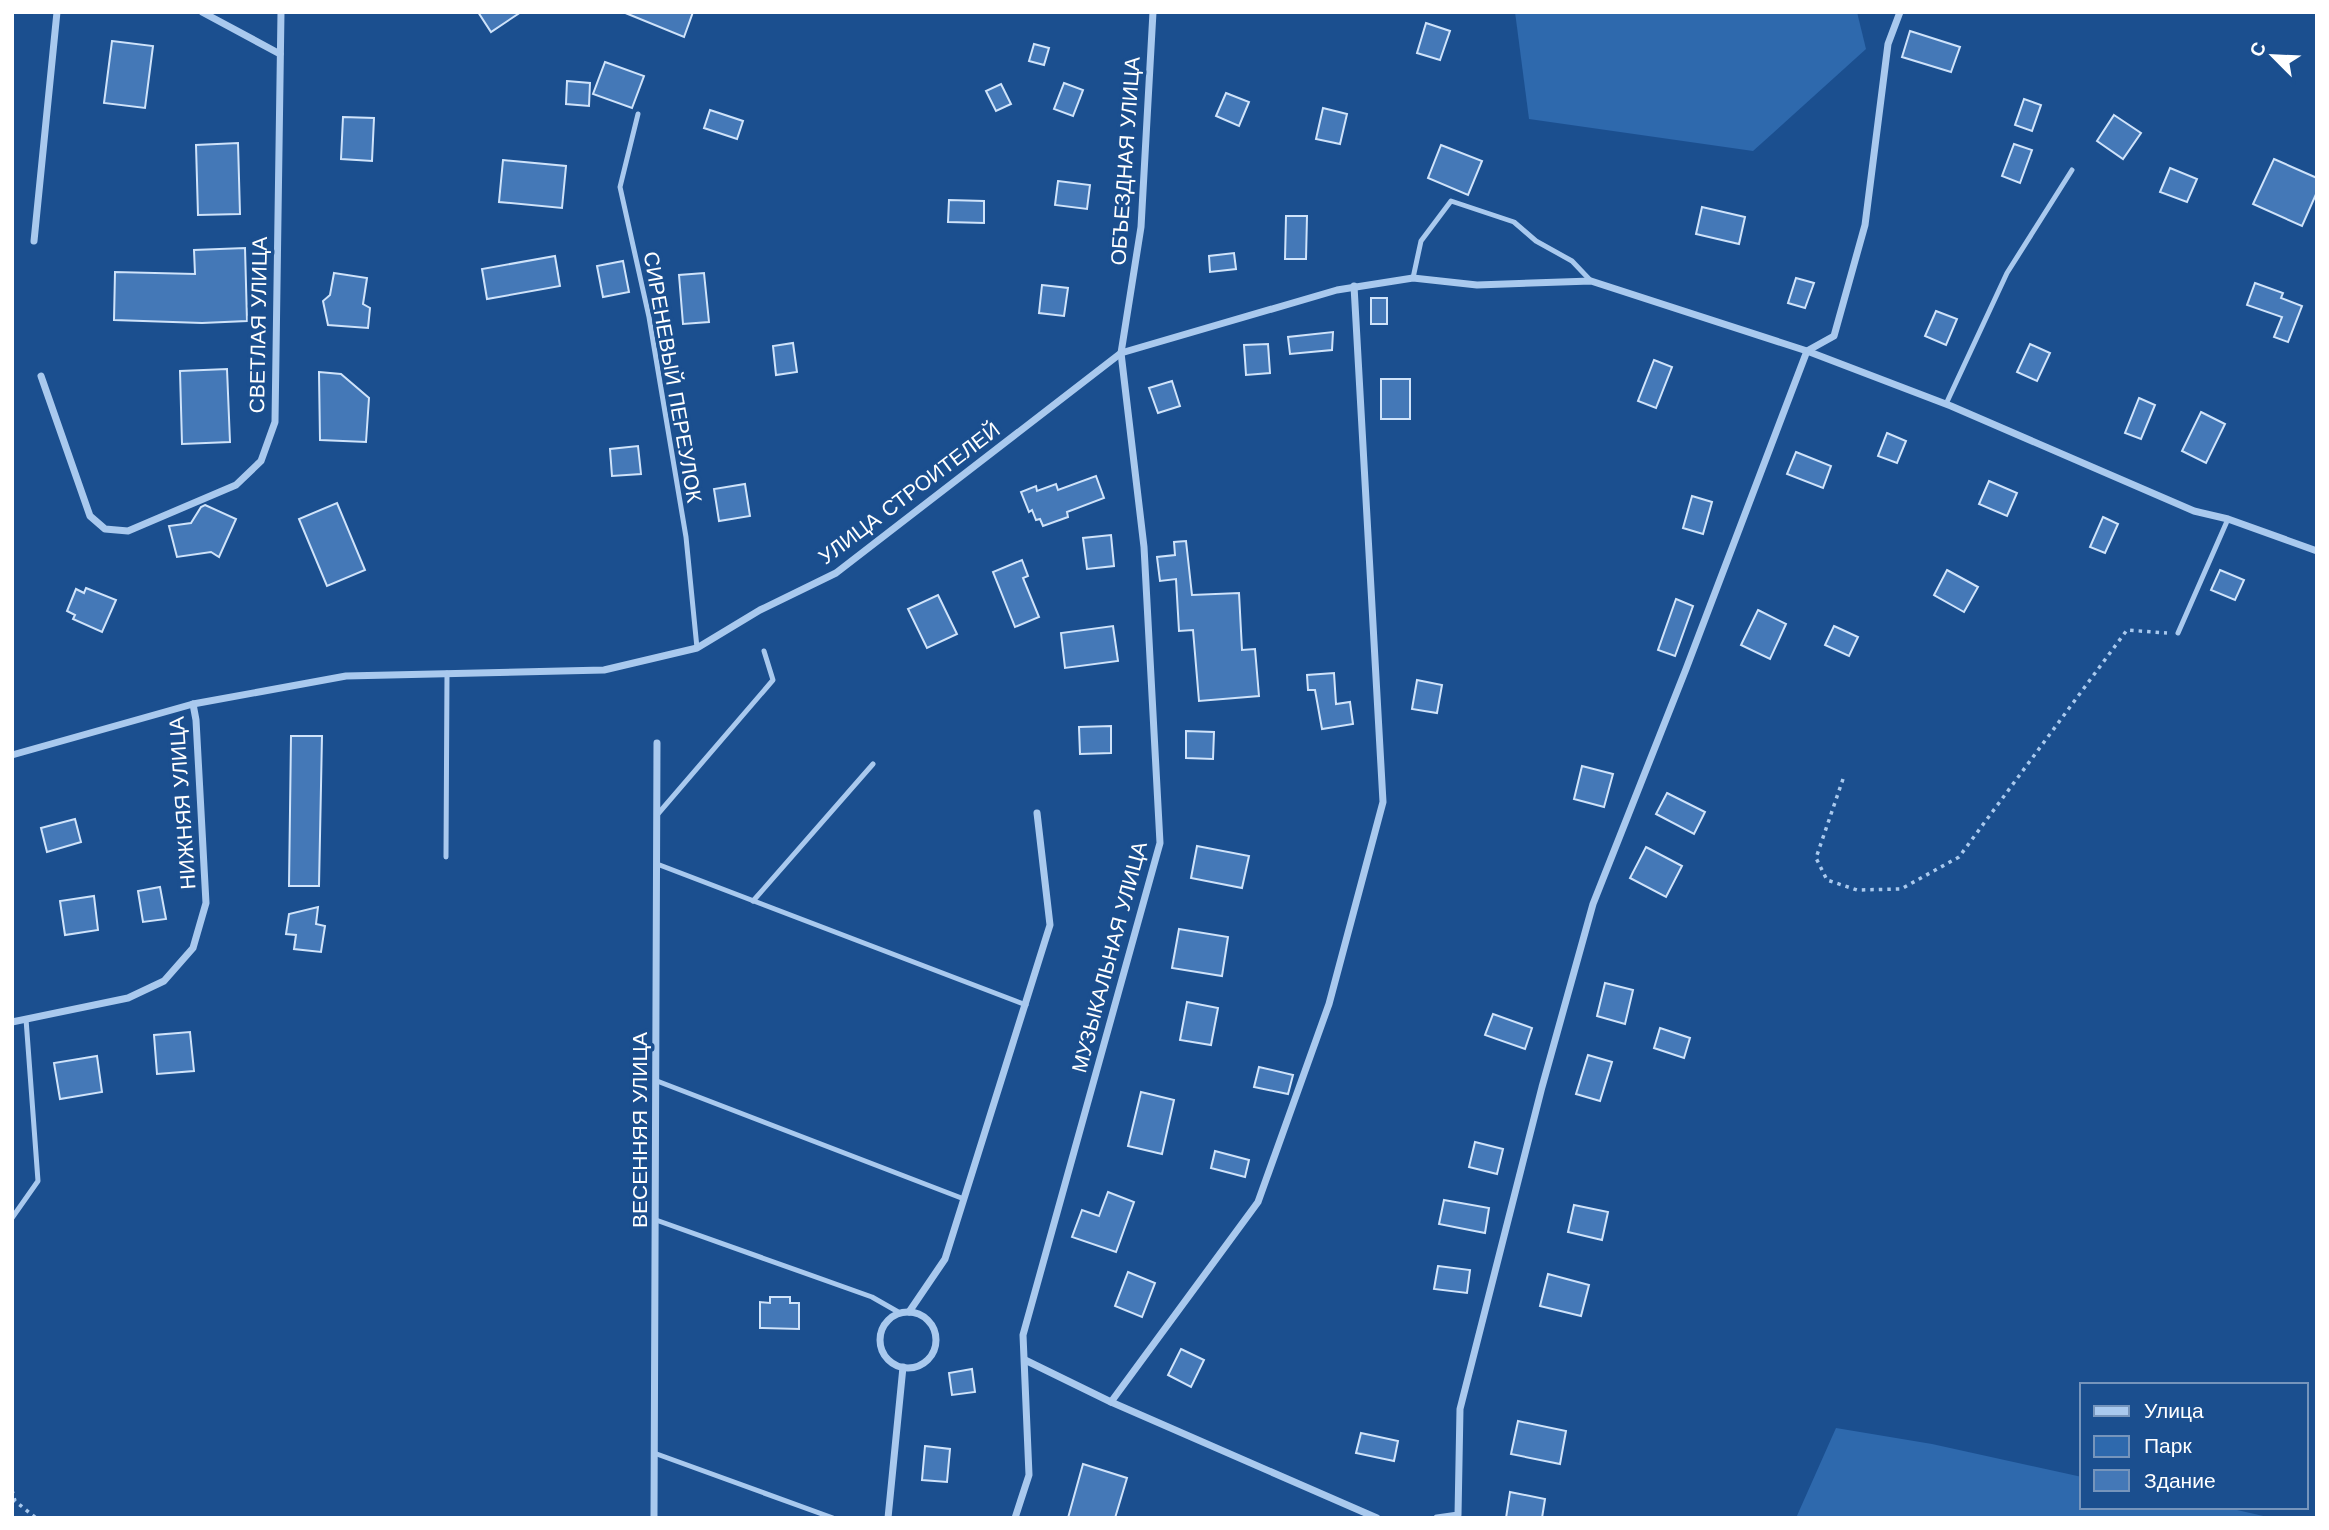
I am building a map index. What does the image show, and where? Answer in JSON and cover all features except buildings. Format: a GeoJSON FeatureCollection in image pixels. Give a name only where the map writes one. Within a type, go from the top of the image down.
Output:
{"type":"FeatureCollection","features":[{"type":"Feature","properties":{"kind":"street"},"geometry":{"type":"LineString","coordinates":[[34,241],[57,12]]}},
{"type":"Feature","properties":{"kind":"street"},"geometry":{"type":"LineString","coordinates":[[202,12],[281,54]]}},
{"type":"Feature","properties":{"kind":"street","name":"СВЕТЛАЯ УЛИЦА"},"geometry":{"type":"LineString","coordinates":[[41,376],[90,516],[105,529],[128,531],[236,485],[261,461],[275,422],[281,12]]}},
{"type":"Feature","properties":{"kind":"street","name":"ОБЪЕЗДНАЯ УЛИЦА"},"geometry":{"type":"LineString","coordinates":[[1121,353],[1141,227],[1153,12]]}},
{"type":"Feature","properties":{"kind":"street"},"geometry":{"type":"LineString","coordinates":[[1437,1518],[1458,1515],[1460,1409],[1542,1087],[1593,904],[1807,351],[1834,336],[1865,225],[1888,44],[1900,12]]}},
{"type":"Feature","properties":{"kind":"street","name":"УЛИЦА СТРОИТЕЛЕЙ"},"geometry":{"type":"LineString","coordinates":[[12,755],[193,704],[346,676],[604,670],[696,648],[760,610],[836,573],[1121,353],[1296,300],[1354,286],[1413,278],[1477,285],[1591,281],[1807,351],[1946,404],[2194,510],[2228,519],[2317,551]]}},
{"type":"Feature","properties":{"kind":"street"},"geometry":{"type":"LineString","coordinates":[[1111,1402],[1258,1202],[1329,1004],[1383,802],[1354,286]]}},
{"type":"Feature","properties":{"kind":"street","name":"МУЗЫКАЛЬНАЯ УЛИЦА"},"geometry":{"type":"LineString","coordinates":[[1015,1518],[1029,1475],[1023,1335],[1160,843],[1144,547],[1121,353]]}},
{"type":"Feature","properties":{"kind":"street","name":"НИЖНЯЯ УЛИЦА"},"geometry":{"type":"LineString","coordinates":[[12,1022],[128,998],[164,981],[193,948],[206,903],[193,704]]}},
{"type":"Feature","properties":{"kind":"street","name":"ВЕСЕННЯЯ УЛИЦА"},"geometry":{"type":"LineString","coordinates":[[654,1518],[657,743]]}},
{"type":"Feature","properties":{"kind":"street"},"geometry":{"type":"LineString","coordinates":[[909,1312],[945,1259],[1050,926],[1037,814]]}},
{"type":"Feature","properties":{"kind":"street"},"geometry":{"type":"LineString","coordinates":[[909,1312],[926,1318],[935,1333],[934,1351],[921,1364],[903,1367],[887,1358],[881,1341],[885,1324],[900,1313],[909,1312]]}},
{"type":"Feature","properties":{"kind":"street"},"geometry":{"type":"LineString","coordinates":[[1025,1360],[1111,1402],[1377,1518]]}},
{"type":"Feature","properties":{"kind":"street"},"geometry":{"type":"LineString","coordinates":[[888,1518],[903,1367]]}},
{"type":"Feature","properties":{"kind":"lane","name":"СИРЕНЕВЫЙ ПЕРЕУЛОК"},"geometry":{"type":"LineString","coordinates":[[638,114],[620,187],[649,317],[684,523],[696,648]]}},
{"type":"Feature","properties":{"kind":"lane"},"geometry":{"type":"LineString","coordinates":[[1946,404],[2007,273],[2072,170]]}},
{"type":"Feature","properties":{"kind":"lane"},"geometry":{"type":"LineString","coordinates":[[1413,278],[1421,241],[1451,201],[1514,222],[1536,241],[1572,261],[1591,281]]}},
{"type":"Feature","properties":{"kind":"lane"},"geometry":{"type":"LineString","coordinates":[[2178,633],[2228,519]]}},
{"type":"Feature","properties":{"kind":"lane"},"geometry":{"type":"LineString","coordinates":[[657,815],[773,680],[764,651]]}},
{"type":"Feature","properties":{"kind":"lane"},"geometry":{"type":"LineString","coordinates":[[446,857],[447,673]]}},
{"type":"Feature","properties":{"kind":"lane"},"geometry":{"type":"LineString","coordinates":[[753,901],[873,764]]}},
{"type":"Feature","properties":{"kind":"lane"},"geometry":{"type":"LineString","coordinates":[[657,864],[1026,1005]]}},
{"type":"Feature","properties":{"kind":"lane"},"geometry":{"type":"LineString","coordinates":[[12,1218],[38,1181],[26,1019]]}},
{"type":"Feature","properties":{"kind":"lane"},"geometry":{"type":"LineString","coordinates":[[657,1081],[964,1199]]}},
{"type":"Feature","properties":{"kind":"lane"},"geometry":{"type":"LineString","coordinates":[[656,1220],[872,1297],[900,1313]]}},
{"type":"Feature","properties":{"kind":"lane"},"geometry":{"type":"LineString","coordinates":[[654,1453],[834,1518]]}},
{"type":"Feature","properties":{"kind":"path"},"geometry":{"type":"LineString","coordinates":[[1843,779],[1816,858],[1827,880],[1857,890],[1901,889],[1959,857],[2127,630],[2178,633]]}},
{"type":"Feature","properties":{"kind":"path"},"geometry":{"type":"LineString","coordinates":[[12,1490],[15,1501],[36,1518]]}},
{"type":"Feature","properties":{"kind":"green space"},"geometry":{"type":"Polygon","coordinates":[[[1515,12],[1857,12],[1866,49],[1753,151],[1529,119],[1515,12]]]}},
{"type":"Feature","properties":{"kind":"green space"},"geometry":{"type":"Polygon","coordinates":[[[1836,1428],[1932,1444],[2080,1477],[2080,1509],[2233,1509],[2272,1518],[1796,1518],[1836,1428]]]}}]}
